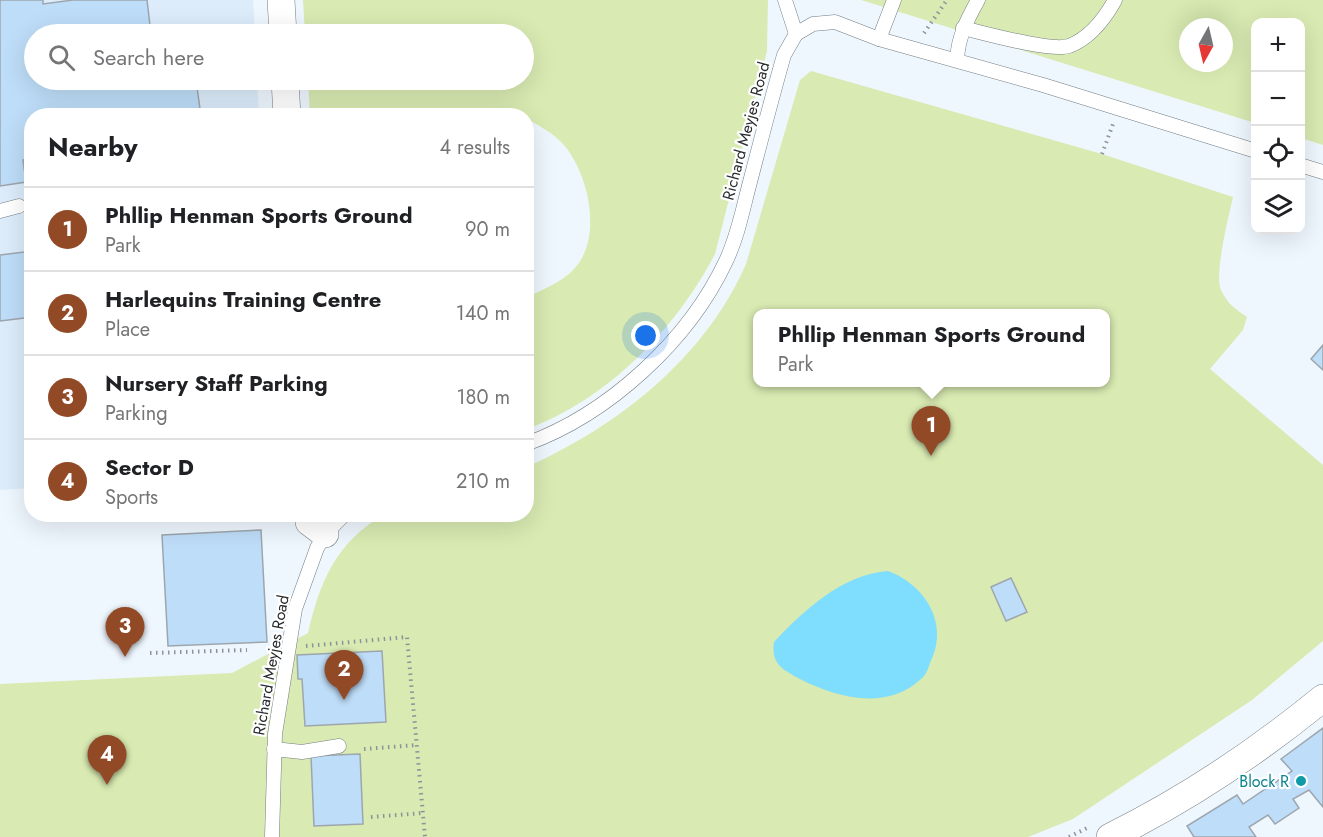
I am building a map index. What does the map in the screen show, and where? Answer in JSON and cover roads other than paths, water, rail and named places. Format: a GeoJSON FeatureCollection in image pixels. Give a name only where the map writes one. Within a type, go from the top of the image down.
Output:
{"type":"FeatureCollection","features":[{"type":"Feature","properties":{"kind":"street"},"geometry":{"type":"LineString","coordinates":[[281,0],[282,24]]}},
{"type":"Feature","properties":{"kind":"street"},"geometry":{"type":"LineString","coordinates":[[286,90],[287,108]]}},
{"type":"Feature","properties":{"kind":"street"},"geometry":{"type":"LineString","coordinates":[[1110,837],[1158,813],[1263,747],[1323,698]]}},
{"type":"Feature","properties":{"kind":"lane"},"geometry":{"type":"LineString","coordinates":[[785,0],[796,34],[813,24],[835,22],[879,39],[957,60],[1251,149]]}},
{"type":"Feature","properties":{"kind":"lane"},"geometry":{"type":"LineString","coordinates":[[879,39],[894,0]]}},
{"type":"Feature","properties":{"kind":"lane"},"geometry":{"type":"LineString","coordinates":[[957,60],[957,44],[978,0]]}},
{"type":"Feature","properties":{"kind":"lane"},"geometry":{"type":"LineString","coordinates":[[963,28],[1041,45],[1068,46],[1087,35],[1101,22],[1116,0]]}},
{"type":"Feature","properties":{"kind":"lane","name":"Richard Meyjes Road"},"geometry":{"type":"LineString","coordinates":[[534,440],[584,416],[623,389],[682,327],[714,284],[736,232],[784,55],[796,34]]}},
{"type":"Feature","properties":{"kind":"lane"},"geometry":{"type":"LineString","coordinates":[[1305,167],[1323,172]]}},
{"type":"Feature","properties":{"kind":"lane"},"geometry":{"type":"LineString","coordinates":[[0,211],[20,206]]}},
{"type":"Feature","properties":{"kind":"lane","name":"Richard Meyjes Road"},"geometry":{"type":"LineString","coordinates":[[272,837],[274,749],[295,609],[310,563],[317,524]]}},
{"type":"Feature","properties":{"kind":"lane"},"geometry":{"type":"LineString","coordinates":[[274,749],[302,752],[339,746]]}},
{"type":"Feature","properties":{"kind":"water"},"geometry":{"type":"Polygon","coordinates":[[[888,571],[902,577],[923,596],[936,621],[935,649],[927,672],[921,679],[908,689],[893,695],[862,698],[830,692],[814,686],[779,665],[774,656],[774,642],[798,618],[825,596],[855,579],[888,571]]]}},
{"type":"Feature","properties":{"kind":"place","name":"Phllip Henman Sports Ground"},"geometry":{"type":"Point","coordinates":[931,456]}},
{"type":"Feature","properties":{"kind":"place","name":"Nursery Staff Parking"},"geometry":{"type":"Point","coordinates":[125,657]}},
{"type":"Feature","properties":{"kind":"place","name":"Harlequins Training Centre"},"geometry":{"type":"Point","coordinates":[344,700]}},
{"type":"Feature","properties":{"kind":"place","name":"Block R"},"geometry":{"type":"Point","coordinates":[1301,781]}},
{"type":"Feature","properties":{"kind":"place","name":"Sector D"},"geometry":{"type":"Point","coordinates":[107,785]}}]}
